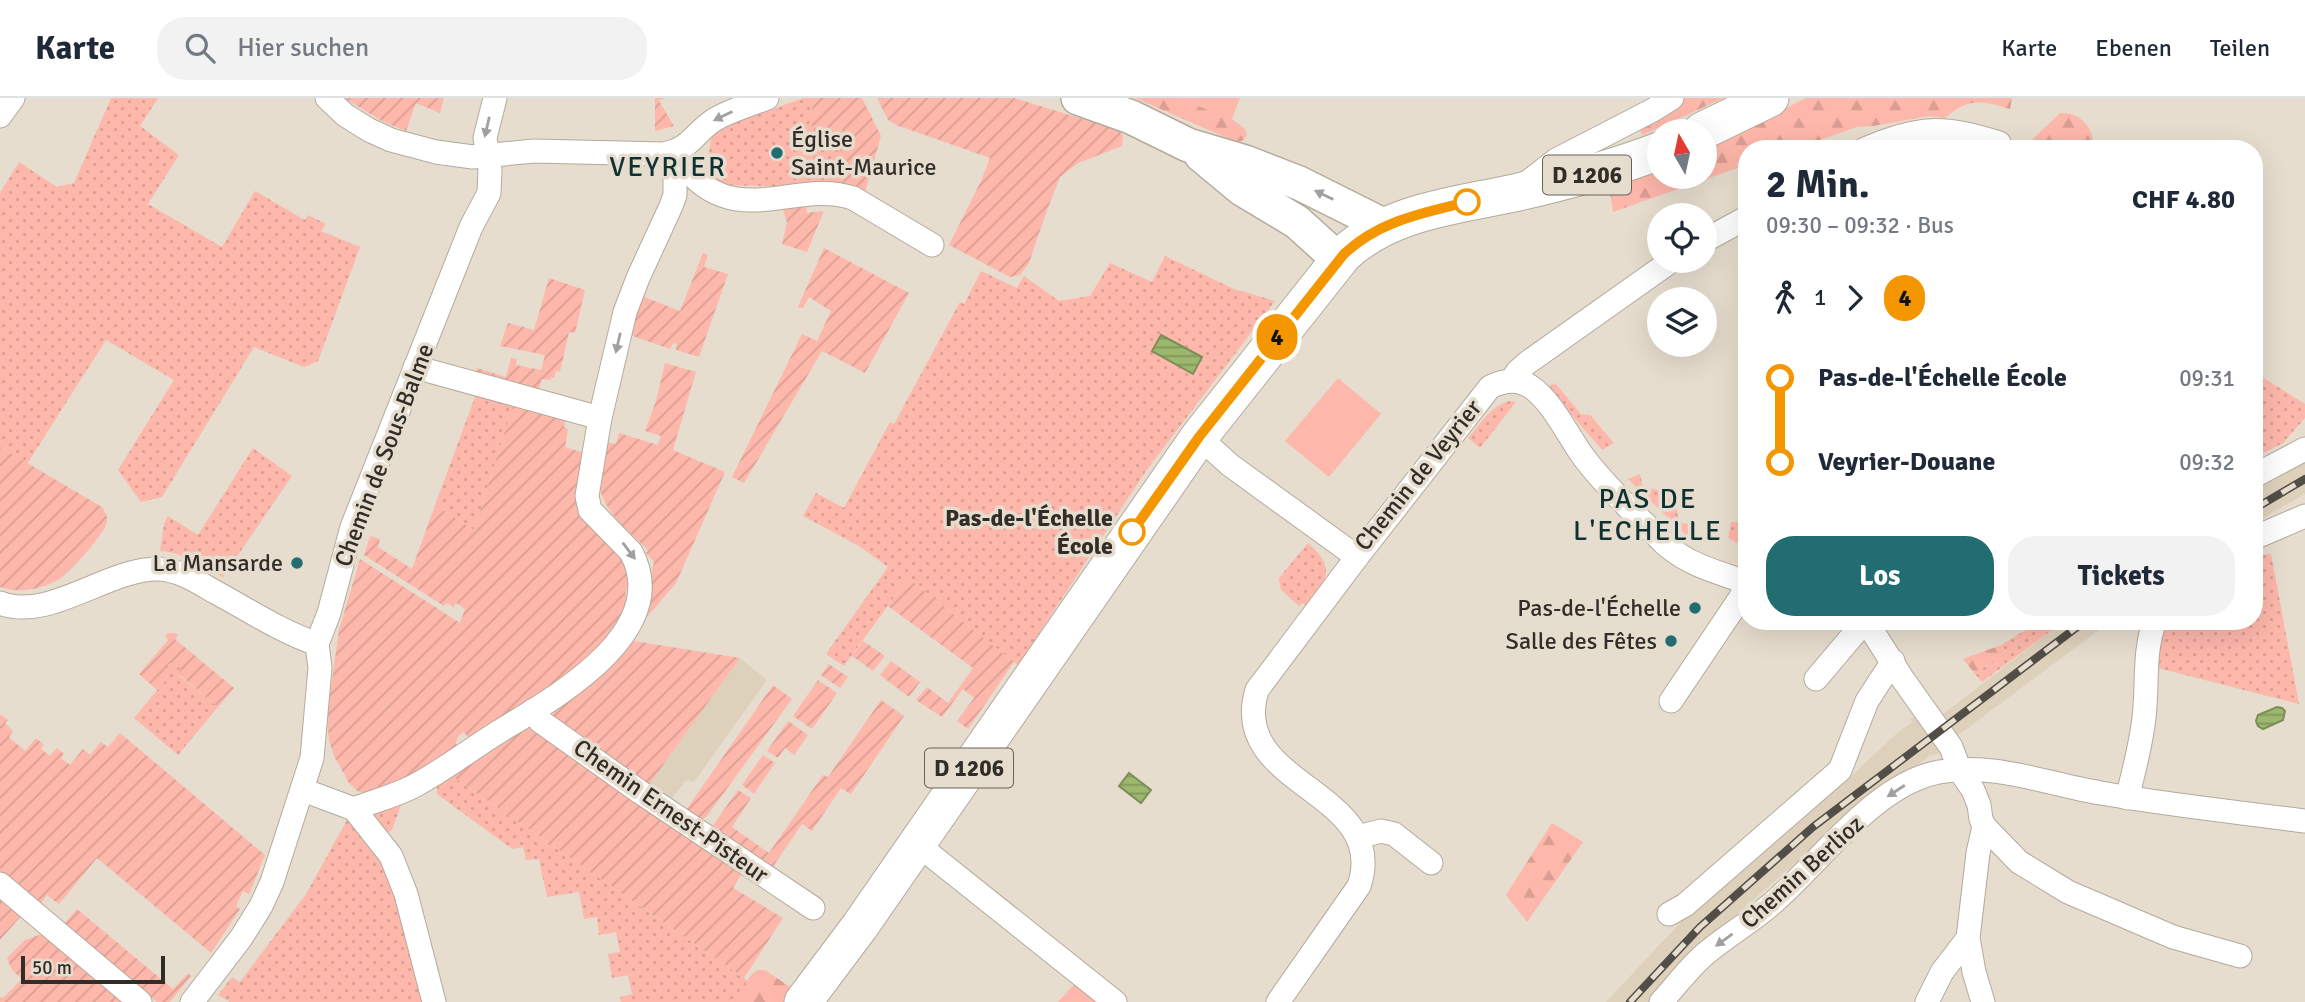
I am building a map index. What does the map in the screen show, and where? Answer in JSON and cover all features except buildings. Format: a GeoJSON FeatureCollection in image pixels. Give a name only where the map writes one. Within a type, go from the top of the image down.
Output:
{"type":"FeatureCollection","features":[{"type":"Feature","properties":{"kind":"main road"},"geometry":{"type":"LineString","coordinates":[[1078,98],[1131,117],[1188,145],[1289,179],[1376,231]]}},
{"type":"Feature","properties":{"kind":"main road"},"geometry":{"type":"LineString","coordinates":[[1717,124],[1770,98]]}},
{"type":"Feature","properties":{"kind":"main road"},"geometry":{"type":"LineString","coordinates":[[1188,145],[1242,189],[1297,222],[1339,260]]}},
{"type":"Feature","properties":{"kind":"main road","name":"D 1206"},"geometry":{"type":"LineString","coordinates":[[803,1002],[860,926],[1199,437],[1339,260],[1376,231],[1418,214],[1586,175],[1647,155]]}},
{"type":"Feature","properties":{"kind":"street"},"geometry":{"type":"LineString","coordinates":[[0,116],[13,98]]}},
{"type":"Feature","properties":{"kind":"street"},"geometry":{"type":"LineString","coordinates":[[327,98],[355,122],[391,140],[436,152],[474,157],[534,151],[676,152],[687,146],[717,118],[767,98]]}},
{"type":"Feature","properties":{"kind":"street","name":"Chemin de Sous-Balme"},"geometry":{"type":"LineString","coordinates":[[192,1002],[241,938],[261,905],[272,882],[303,790],[315,737],[320,668],[317,644],[323,632],[359,505],[471,228],[489,193],[485,138],[495,98]]}},
{"type":"Feature","properties":{"kind":"street"},"geometry":{"type":"LineString","coordinates":[[1513,193],[1556,160],[1672,98]]}},
{"type":"Feature","properties":{"kind":"street"},"geometry":{"type":"LineString","coordinates":[[1889,140],[1927,130],[1953,130],[1988,140]]}},
{"type":"Feature","properties":{"kind":"street"},"geometry":{"type":"LineString","coordinates":[[354,809],[411,787],[534,710],[589,672],[606,656],[630,622],[636,609],[640,585],[635,559],[590,510],[587,496],[600,418],[625,312],[671,206],[682,174],[687,146]]}},
{"type":"Feature","properties":{"kind":"street"},"geometry":{"type":"LineString","coordinates":[[663,154],[666,167],[714,193],[742,199],[778,199],[818,193],[843,195],[853,198],[932,245]]}},
{"type":"Feature","properties":{"kind":"street"},"geometry":{"type":"LineString","coordinates":[[1717,233],[1738,222]]}},
{"type":"Feature","properties":{"kind":"street","name":"Chemin de Veyrier"},"geometry":{"type":"LineString","coordinates":[[1199,437],[1230,465],[1357,557],[1485,392],[1500,382],[1512,380],[1527,362],[1654,273]]}},
{"type":"Feature","properties":{"kind":"street"},"geometry":{"type":"LineString","coordinates":[[415,368],[600,418]]}},
{"type":"Feature","properties":{"kind":"street"},"geometry":{"type":"LineString","coordinates":[[1512,380],[1535,389],[1567,429],[1591,466],[1666,545],[1695,565],[1738,579]]}},
{"type":"Feature","properties":{"kind":"street"},"geometry":{"type":"LineString","coordinates":[[2263,471],[2305,449]]}},
{"type":"Feature","properties":{"kind":"street"},"geometry":{"type":"LineString","coordinates":[[2263,534],[2305,516]]}},
{"type":"Feature","properties":{"kind":"street"},"geometry":{"type":"LineString","coordinates":[[1278,1002],[1359,886],[1364,857],[1358,836],[1348,821],[1264,748],[1254,732],[1252,711],[1257,690],[1265,678],[1357,557]]}},
{"type":"Feature","properties":{"kind":"street"},"geometry":{"type":"LineString","coordinates":[[0,603],[11,607],[34,607],[135,573],[160,569],[183,575],[317,644]]}},
{"type":"Feature","properties":{"kind":"street"},"geometry":{"type":"LineString","coordinates":[[1671,701],[1738,601]]}},
{"type":"Feature","properties":{"kind":"street"},"geometry":{"type":"LineString","coordinates":[[1815,679],[1857,630]]}},
{"type":"Feature","properties":{"kind":"street"},"geometry":{"type":"LineString","coordinates":[[1871,630],[1951,747],[1959,771],[1973,790],[1984,826],[2019,862],[2068,892],[2172,937],[2240,956]]}},
{"type":"Feature","properties":{"kind":"street"},"geometry":{"type":"LineString","coordinates":[[2127,798],[2144,717],[2146,657],[2153,630]]}},
{"type":"Feature","properties":{"kind":"street"},"geometry":{"type":"LineString","coordinates":[[1670,914],[1685,905],[1840,770],[1867,701],[1893,661]]}},
{"type":"Feature","properties":{"kind":"street","name":"Chemin Ernest-Pisteur"},"geometry":{"type":"LineString","coordinates":[[534,710],[540,721],[640,792],[813,908]]}},
{"type":"Feature","properties":{"kind":"street","name":"Chemin Berlioz"},"geometry":{"type":"LineString","coordinates":[[1661,1002],[1702,957],[1775,902],[1832,844],[1878,803],[1916,779],[1941,772],[1998,770],[2070,788],[2127,798],[2305,821]]}},
{"type":"Feature","properties":{"kind":"street"},"geometry":{"type":"LineString","coordinates":[[303,790],[354,809],[383,843],[398,869],[406,894],[433,1002]]}},
{"type":"Feature","properties":{"kind":"street"},"geometry":{"type":"LineString","coordinates":[[1983,1002],[1968,938],[1978,853],[1984,826]]}},
{"type":"Feature","properties":{"kind":"street"},"geometry":{"type":"LineString","coordinates":[[1358,836],[1381,831],[1394,834],[1431,863]]}},
{"type":"Feature","properties":{"kind":"street"},"geometry":{"type":"LineString","coordinates":[[917,844],[1115,1002]]}},
{"type":"Feature","properties":{"kind":"street"},"geometry":{"type":"LineString","coordinates":[[0,884],[140,1002]]}},
{"type":"Feature","properties":{"kind":"street"},"geometry":{"type":"LineString","coordinates":[[1927,1002],[1942,972],[1968,938]]}},
{"type":"Feature","properties":{"kind":"shaded area"},"geometry":{"type":"Polygon","coordinates":[[[1161,335],[1202,357],[1193,374],[1152,351],[1161,335]]]}},
{"type":"Feature","properties":{"kind":"shaded area"},"geometry":{"type":"Polygon","coordinates":[[[2305,459],[2305,494],[2263,518],[2263,482],[2305,459]]]}},
{"type":"Feature","properties":{"kind":"shaded area"},"geometry":{"type":"Polygon","coordinates":[[[2052,630],[2099,630],[1957,736],[1942,715],[2052,630]]]}},
{"type":"Feature","properties":{"kind":"shaded area"},"geometry":{"type":"Polygon","coordinates":[[[740,658],[767,680],[694,782],[686,780],[669,803],[645,790],[740,658]]]}},
{"type":"Feature","properties":{"kind":"shaded area"},"geometry":{"type":"Polygon","coordinates":[[[2277,707],[2285,711],[2283,720],[2263,729],[2258,726],[2258,715],[2277,707]]]}},
{"type":"Feature","properties":{"kind":"shaded area"},"geometry":{"type":"Polygon","coordinates":[[[1917,714],[1941,750],[1939,754],[1931,755],[1867,801],[1699,947],[1652,1002],[1606,1002],[1694,908],[1763,846],[1845,782],[1912,722],[1910,719],[1917,714]]]}},
{"type":"Feature","properties":{"kind":"shaded area"},"geometry":{"type":"Polygon","coordinates":[[[1129,773],[1151,790],[1141,803],[1119,786],[1129,773]]]}},
{"type":"Feature","properties":{"kind":"green space"},"geometry":{"type":"Polygon","coordinates":[[[111,98],[158,98],[140,126],[179,155],[148,204],[222,247],[255,191],[305,220],[308,215],[326,224],[321,231],[360,247],[318,361],[304,367],[254,347],[162,497],[141,502],[118,470],[174,380],[106,340],[27,464],[0,447],[0,193],[19,162],[57,187],[74,183],[111,98]]]}},
{"type":"Feature","properties":{"kind":"green space"},"geometry":{"type":"Polygon","coordinates":[[[344,98],[444,98],[440,113],[416,103],[406,131],[382,121],[344,98]]]}},
{"type":"Feature","properties":{"kind":"green space"},"geometry":{"type":"Polygon","coordinates":[[[655,98],[664,98],[659,101],[674,126],[655,131],[655,98]]]}},
{"type":"Feature","properties":{"kind":"green space"},"geometry":{"type":"Polygon","coordinates":[[[804,98],[814,98],[809,126],[847,130],[831,183],[798,187],[723,185],[706,169],[712,135],[724,126],[804,98]]]}},
{"type":"Feature","properties":{"kind":"green space"},"geometry":{"type":"Polygon","coordinates":[[[814,98],[862,98],[881,136],[864,196],[858,195],[853,186],[831,183],[846,130],[809,126],[814,98]]]}},
{"type":"Feature","properties":{"kind":"green space"},"geometry":{"type":"Polygon","coordinates":[[[877,98],[1014,98],[1118,130],[1123,136],[1122,146],[1078,163],[1060,177],[1029,263],[1020,275],[1010,277],[949,245],[990,158],[896,125],[888,120],[877,98]]]}},
{"type":"Feature","properties":{"kind":"green space"},"geometry":{"type":"Polygon","coordinates":[[[1135,98],[1178,98],[1232,119],[1245,129],[1247,135],[1242,141],[1234,141],[1135,98]]]}},
{"type":"Feature","properties":{"kind":"green space"},"geometry":{"type":"Polygon","coordinates":[[[1178,98],[1240,98],[1232,119],[1178,98]]]}},
{"type":"Feature","properties":{"kind":"green space"},"geometry":{"type":"Polygon","coordinates":[[[1682,98],[1724,98],[1677,119],[1654,119],[1682,98]]]}},
{"type":"Feature","properties":{"kind":"green space"},"geometry":{"type":"Polygon","coordinates":[[[1806,98],[2012,98],[2010,109],[1983,103],[1968,104],[1945,118],[1929,116],[1857,127],[1820,140],[1738,140],[1738,168],[1717,175],[1717,143],[1806,98]]]}},
{"type":"Feature","properties":{"kind":"green space"},"geometry":{"type":"Polygon","coordinates":[[[2060,113],[2067,113],[2085,123],[2093,140],[2032,140],[2060,113]]]}},
{"type":"Feature","properties":{"kind":"green space"},"geometry":{"type":"Polygon","coordinates":[[[1647,124],[1647,133],[1642,135],[1640,129],[1647,124]]]}},
{"type":"Feature","properties":{"kind":"green space"},"geometry":{"type":"Polygon","coordinates":[[[1647,172],[1647,189],[1678,189],[1613,212],[1609,184],[1647,172]]]}},
{"type":"Feature","properties":{"kind":"green space"},"geometry":{"type":"Polygon","coordinates":[[[806,202],[807,213],[823,211],[807,252],[782,244],[787,222],[782,207],[806,202]]]}},
{"type":"Feature","properties":{"kind":"green space"},"geometry":{"type":"Polygon","coordinates":[[[824,248],[909,293],[865,373],[822,351],[744,483],[732,477],[802,334],[817,341],[831,311],[809,297],[803,308],[798,307],[824,248]]]}},
{"type":"Feature","properties":{"kind":"green space"},"geometry":{"type":"Polygon","coordinates":[[[703,253],[708,255],[704,267],[728,274],[699,357],[676,350],[677,344],[673,343],[670,349],[627,334],[637,294],[680,311],[703,253]]]}},
{"type":"Feature","properties":{"kind":"green space"},"geometry":{"type":"Polygon","coordinates":[[[1165,256],[1234,289],[1275,301],[1146,471],[1018,665],[908,578],[844,666],[826,654],[888,567],[859,546],[803,516],[816,493],[844,508],[890,422],[894,424],[960,302],[964,304],[981,271],[1017,288],[1024,276],[1059,301],[1090,296],[1110,263],[1152,282],[1165,256]]]}},
{"type":"Feature","properties":{"kind":"green space"},"geometry":{"type":"Polygon","coordinates":[[[549,278],[585,290],[575,333],[569,332],[560,372],[556,371],[551,380],[542,379],[537,396],[474,378],[477,368],[506,377],[511,358],[517,359],[516,365],[541,370],[545,355],[500,346],[508,323],[534,330],[549,278]]]}},
{"type":"Feature","properties":{"kind":"green space"},"geometry":{"type":"Polygon","coordinates":[[[665,363],[696,372],[673,450],[725,472],[676,583],[648,616],[642,614],[654,562],[646,553],[648,550],[624,527],[604,501],[599,475],[605,442],[616,444],[619,433],[658,445],[661,436],[645,431],[665,363]]]}},
{"type":"Feature","properties":{"kind":"green space"},"geometry":{"type":"Polygon","coordinates":[[[1338,378],[1381,414],[1329,477],[1285,441],[1338,378]]]}},
{"type":"Feature","properties":{"kind":"green space"},"geometry":{"type":"Polygon","coordinates":[[[2263,378],[2305,404],[2305,418],[2283,443],[2263,453],[2263,378]]]}},
{"type":"Feature","properties":{"kind":"green space"},"geometry":{"type":"Polygon","coordinates":[[[1555,383],[1581,414],[1590,415],[1614,443],[1602,450],[1547,387],[1555,383]]]}},
{"type":"Feature","properties":{"kind":"green space"},"geometry":{"type":"Polygon","coordinates":[[[478,389],[515,399],[474,530],[435,505],[478,389]]]}},
{"type":"Feature","properties":{"kind":"green space"},"geometry":{"type":"Polygon","coordinates":[[[515,399],[567,411],[564,427],[568,429],[565,447],[588,454],[580,507],[624,553],[631,575],[625,594],[629,602],[598,657],[471,739],[463,732],[457,738],[455,749],[401,781],[365,793],[357,791],[349,783],[334,756],[327,719],[339,630],[360,559],[460,623],[465,609],[456,603],[453,607],[446,603],[444,606],[364,555],[370,536],[380,539],[378,547],[412,569],[435,505],[474,530],[515,399]]]}},
{"type":"Feature","properties":{"kind":"green space"},"geometry":{"type":"Polygon","coordinates":[[[1510,401],[1516,402],[1480,448],[1468,438],[1492,411],[1510,401]]]}},
{"type":"Feature","properties":{"kind":"green space"},"geometry":{"type":"Polygon","coordinates":[[[0,447],[102,507],[107,516],[105,528],[100,535],[63,576],[29,590],[0,587],[0,447]]]}},
{"type":"Feature","properties":{"kind":"green space"},"geometry":{"type":"Polygon","coordinates":[[[253,448],[292,476],[223,577],[185,557],[160,551],[164,524],[168,516],[198,535],[253,448]]]}},
{"type":"Feature","properties":{"kind":"green space"},"geometry":{"type":"Polygon","coordinates":[[[1640,474],[1643,488],[1664,493],[1676,508],[1678,522],[1692,525],[1687,536],[1628,479],[1640,474]]]}},
{"type":"Feature","properties":{"kind":"green space"},"geometry":{"type":"Polygon","coordinates":[[[1731,522],[1738,522],[1738,544],[1728,538],[1731,522]]]}},
{"type":"Feature","properties":{"kind":"green space"},"geometry":{"type":"Polygon","coordinates":[[[1308,543],[1323,559],[1326,574],[1320,589],[1307,606],[1302,603],[1299,606],[1281,590],[1279,578],[1308,543]]]}},
{"type":"Feature","properties":{"kind":"green space"},"geometry":{"type":"Polygon","coordinates":[[[2271,554],[2299,704],[2158,668],[2158,647],[2165,630],[2263,630],[2263,555],[2271,554]]]}},
{"type":"Feature","properties":{"kind":"green space"},"geometry":{"type":"Polygon","coordinates":[[[908,578],[1014,662],[968,729],[957,721],[974,698],[963,689],[942,717],[916,700],[927,687],[948,703],[973,668],[888,606],[908,578]]]}},
{"type":"Feature","properties":{"kind":"green space"},"geometry":{"type":"Polygon","coordinates":[[[2026,630],[2052,630],[1982,682],[1975,674],[2004,653],[2001,645],[2026,630]]]}},
{"type":"Feature","properties":{"kind":"green space"},"geometry":{"type":"Polygon","coordinates":[[[168,633],[178,635],[175,639],[234,688],[218,707],[180,675],[179,663],[168,664],[170,676],[157,690],[139,674],[168,640],[165,636],[168,633]]]}},
{"type":"Feature","properties":{"kind":"green space"},"geometry":{"type":"Polygon","coordinates":[[[634,641],[740,658],[645,790],[552,720],[554,707],[588,687],[634,641]]]}},
{"type":"Feature","properties":{"kind":"green space"},"geometry":{"type":"Polygon","coordinates":[[[863,641],[885,656],[873,671],[852,656],[863,641]]]}},
{"type":"Feature","properties":{"kind":"green space"},"geometry":{"type":"Polygon","coordinates":[[[2001,645],[2004,653],[1975,674],[1963,659],[2001,645]]]}},
{"type":"Feature","properties":{"kind":"green space"},"geometry":{"type":"Polygon","coordinates":[[[891,661],[920,682],[909,697],[880,675],[891,661]]]}},
{"type":"Feature","properties":{"kind":"green space"},"geometry":{"type":"Polygon","coordinates":[[[180,662],[180,676],[218,707],[178,755],[134,718],[169,676],[168,664],[180,662]]]}},
{"type":"Feature","properties":{"kind":"green space"},"geometry":{"type":"Polygon","coordinates":[[[829,664],[848,677],[840,688],[821,675],[829,664]]]}},
{"type":"Feature","properties":{"kind":"green space"},"geometry":{"type":"Polygon","coordinates":[[[818,680],[837,693],[812,729],[793,716],[818,680]]]}},
{"type":"Feature","properties":{"kind":"green space"},"geometry":{"type":"Polygon","coordinates":[[[773,685],[792,699],[707,816],[700,821],[684,813],[773,685]]]}},
{"type":"Feature","properties":{"kind":"green space"},"geometry":{"type":"Polygon","coordinates":[[[881,700],[904,716],[851,794],[841,788],[812,831],[802,824],[772,868],[711,828],[738,790],[751,798],[732,827],[769,853],[823,775],[828,777],[881,700]]]}},
{"type":"Feature","properties":{"kind":"green space"},"geometry":{"type":"Polygon","coordinates":[[[0,714],[8,720],[5,723],[13,731],[9,737],[25,751],[36,738],[44,745],[41,749],[50,756],[57,748],[64,754],[61,758],[70,765],[83,749],[90,755],[101,742],[108,747],[120,733],[265,855],[249,894],[243,891],[236,906],[240,909],[211,953],[97,858],[59,904],[47,895],[40,905],[0,871],[0,714]]]}},
{"type":"Feature","properties":{"kind":"green space"},"geometry":{"type":"Polygon","coordinates":[[[788,721],[808,735],[794,755],[785,748],[778,758],[767,751],[788,721]]]}},
{"type":"Feature","properties":{"kind":"green space"},"geometry":{"type":"Polygon","coordinates":[[[528,725],[744,870],[733,888],[783,918],[744,978],[449,774],[528,725]]]}},
{"type":"Feature","properties":{"kind":"green space"},"geometry":{"type":"Polygon","coordinates":[[[763,755],[775,763],[754,794],[742,785],[763,755]]]}},
{"type":"Feature","properties":{"kind":"green space"},"geometry":{"type":"Polygon","coordinates":[[[449,774],[748,981],[731,1002],[621,1002],[620,997],[632,994],[628,975],[612,978],[608,954],[620,952],[616,932],[599,935],[597,917],[584,919],[579,892],[547,897],[539,859],[526,860],[523,847],[512,849],[437,794],[437,784],[449,774]]]}},
{"type":"Feature","properties":{"kind":"green space"},"geometry":{"type":"Polygon","coordinates":[[[402,802],[392,830],[387,833],[374,820],[373,810],[402,802]]]}},
{"type":"Feature","properties":{"kind":"green space"},"geometry":{"type":"Polygon","coordinates":[[[347,820],[379,860],[396,893],[422,1002],[230,1002],[218,995],[232,977],[240,982],[306,894],[347,820]]]}},
{"type":"Feature","properties":{"kind":"green space"},"geometry":{"type":"Polygon","coordinates":[[[1552,823],[1583,842],[1527,922],[1506,895],[1552,823]]]}},
{"type":"Feature","properties":{"kind":"green space"},"geometry":{"type":"Polygon","coordinates":[[[0,896],[22,915],[0,940],[0,896]]]}},
{"type":"Feature","properties":{"kind":"green space"},"geometry":{"type":"Polygon","coordinates":[[[77,909],[173,989],[188,973],[191,976],[170,1002],[157,1002],[64,924],[77,909]]]}},
{"type":"Feature","properties":{"kind":"green space"},"geometry":{"type":"Polygon","coordinates":[[[45,933],[127,1002],[0,1002],[0,997],[3,998],[22,979],[12,970],[7,958],[25,940],[45,933]]]}},
{"type":"Feature","properties":{"kind":"green space"},"geometry":{"type":"Polygon","coordinates":[[[758,970],[765,970],[796,991],[788,1002],[731,1002],[758,970]]]}},
{"type":"Feature","properties":{"kind":"green space"},"geometry":{"type":"Polygon","coordinates":[[[1079,979],[1106,1002],[1058,1002],[1079,979]]]}},
{"type":"Feature","properties":{"kind":"railway"},"geometry":{"type":"LineString","coordinates":[[2263,504],[2305,479]]}},
{"type":"Feature","properties":{"kind":"railway"},"geometry":{"type":"LineString","coordinates":[[1630,1002],[1700,927],[1813,827],[2073,630]]}},
{"type":"Feature","properties":{"kind":"bus line","name":"4"},"geometry":{"type":"LineString","coordinates":[[1132,532],[1199,437],[1344,254],[1366,236],[1385,226],[1407,217],[1467,202]]}},
{"type":"Feature","properties":{"kind":"place","name":"Église Saint-Maurice"},"geometry":{"type":"Point","coordinates":[777,153]}},
{"type":"Feature","properties":{"kind":"place","name":"Pas-de-l'Échelle École"},"geometry":{"type":"Point","coordinates":[1132,532]}},
{"type":"Feature","properties":{"kind":"place","name":"La Mansarde"},"geometry":{"type":"Point","coordinates":[297,563]}},
{"type":"Feature","properties":{"kind":"place","name":"Pas-de-l'Échelle"},"geometry":{"type":"Point","coordinates":[1695,608]}},
{"type":"Feature","properties":{"kind":"place","name":"Salle des Fêtes"},"geometry":{"type":"Point","coordinates":[1671,641]}},
{"type":"Feature","properties":{"kind":"district","name":"VEYRIER"},"geometry":{"type":"Point","coordinates":[668,167]}},
{"type":"Feature","properties":{"kind":"district","name":"PAS DE L'ECHELLE"},"geometry":{"type":"Point","coordinates":[1648,515]}}]}
